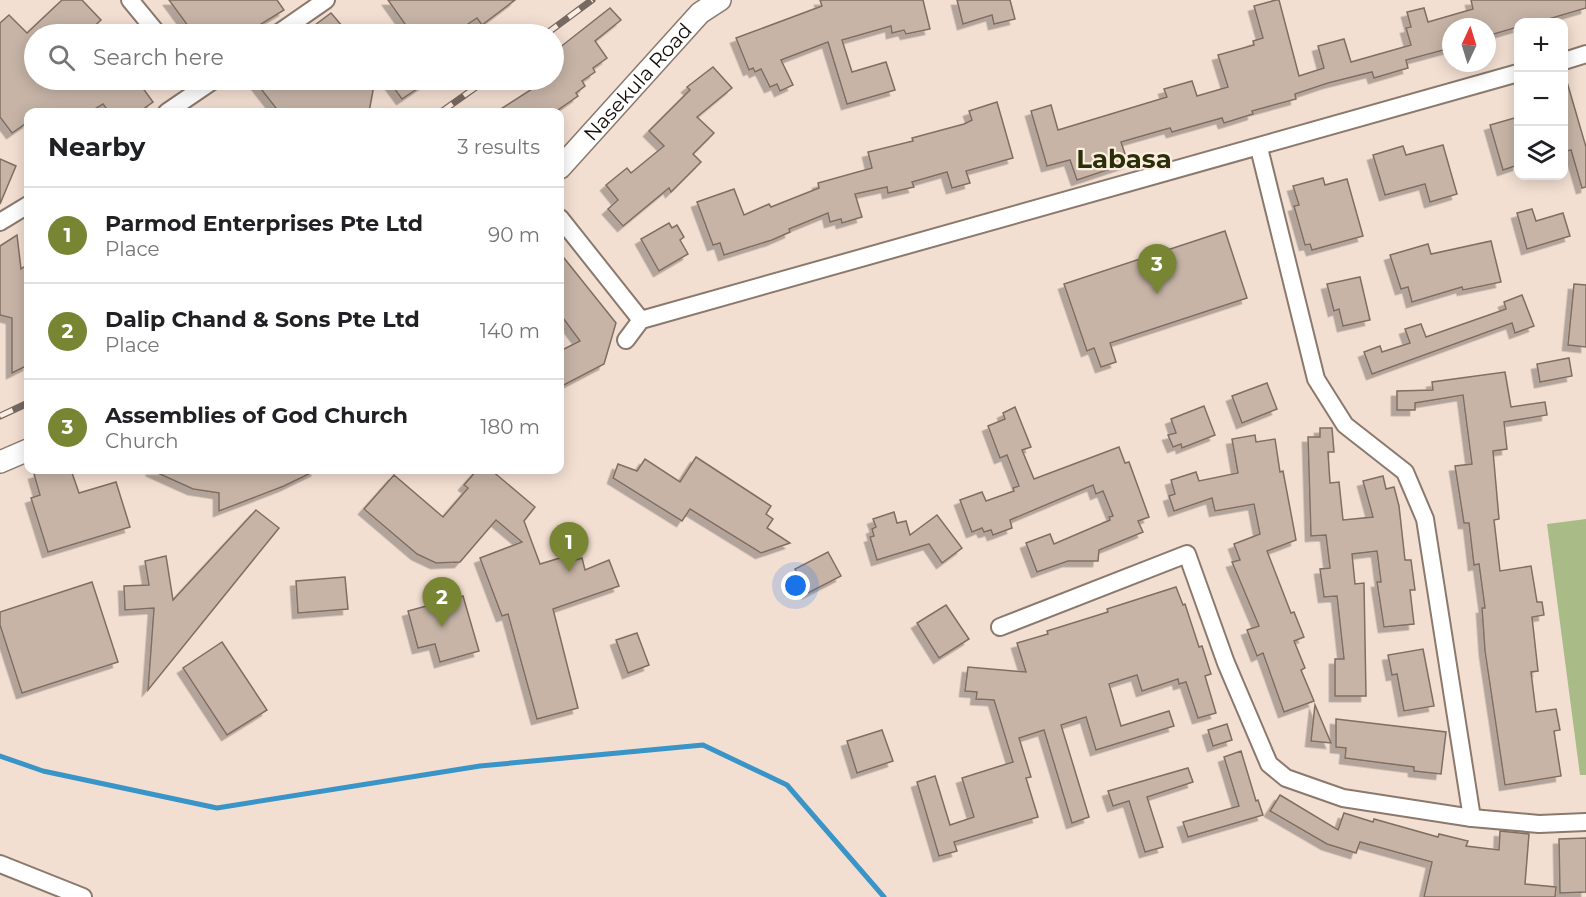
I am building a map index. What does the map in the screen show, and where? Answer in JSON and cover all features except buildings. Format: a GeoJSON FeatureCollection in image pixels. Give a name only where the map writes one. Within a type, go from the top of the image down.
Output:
{"type":"FeatureCollection","features":[{"type":"Feature","properties":{"kind":"main road","name":"Nasekula Road"},"geometry":{"type":"LineString","coordinates":[[564,164],[700,13],[720,0]]}},
{"type":"Feature","properties":{"kind":"main road"},"geometry":{"type":"LineString","coordinates":[[0,462],[24,452]]}},
{"type":"Feature","properties":{"kind":"street"},"geometry":{"type":"LineString","coordinates":[[130,0],[150,24]]}},
{"type":"Feature","properties":{"kind":"street"},"geometry":{"type":"LineString","coordinates":[[291,24],[326,0]]}},
{"type":"Feature","properties":{"kind":"street"},"geometry":{"type":"LineString","coordinates":[[1568,59],[1586,54]]}},
{"type":"Feature","properties":{"kind":"street"},"geometry":{"type":"LineString","coordinates":[[626,340],[641,320],[1259,148],[1514,74]]}},
{"type":"Feature","properties":{"kind":"street"},"geometry":{"type":"LineString","coordinates":[[172,108],[193,90]]}},
{"type":"Feature","properties":{"kind":"street"},"geometry":{"type":"LineString","coordinates":[[1259,148],[1316,379],[1345,424],[1405,472],[1425,519],[1472,818]]}},
{"type":"Feature","properties":{"kind":"street"},"geometry":{"type":"LineString","coordinates":[[0,222],[24,207]]}},
{"type":"Feature","properties":{"kind":"street"},"geometry":{"type":"LineString","coordinates":[[564,223],[641,320]]}},
{"type":"Feature","properties":{"kind":"street"},"geometry":{"type":"LineString","coordinates":[[1000,627],[1187,554],[1226,663],[1269,764],[1286,778],[1343,798],[1472,818],[1539,824],[1586,822]]}},
{"type":"Feature","properties":{"kind":"street"},"geometry":{"type":"LineString","coordinates":[[0,864],[83,897]]}},
{"type":"Feature","properties":{"kind":"green space"},"geometry":{"type":"Polygon","coordinates":[[[1586,519],[1586,775],[1580,775],[1547,524],[1586,519]]]}},
{"type":"Feature","properties":{"kind":"waterway"},"geometry":{"type":"LineString","coordinates":[[0,756],[43,771],[217,808],[480,766],[703,745],[787,785],[884,897]]}},
{"type":"Feature","properties":{"kind":"railway"},"geometry":{"type":"LineString","coordinates":[[560,24],[592,0]]}},
{"type":"Feature","properties":{"kind":"railway"},"geometry":{"type":"LineString","coordinates":[[447,108],[472,90]]}},
{"type":"Feature","properties":{"kind":"railway"},"geometry":{"type":"LineString","coordinates":[[0,416],[24,405]]}},
{"type":"Feature","properties":{"kind":"place","name":"Assemblies of God Church"},"geometry":{"type":"Point","coordinates":[1157,294]}},
{"type":"Feature","properties":{"kind":"place","name":"Parmod Enterprises Pte Ltd"},"geometry":{"type":"Point","coordinates":[569,572]}},
{"type":"Feature","properties":{"kind":"place","name":"Dalip Chand & Sons Pte Ltd"},"geometry":{"type":"Point","coordinates":[442,627]}},
{"type":"Feature","properties":{"kind":"district","name":"Labasa"},"geometry":{"type":"Point","coordinates":[1124,159]}}]}
